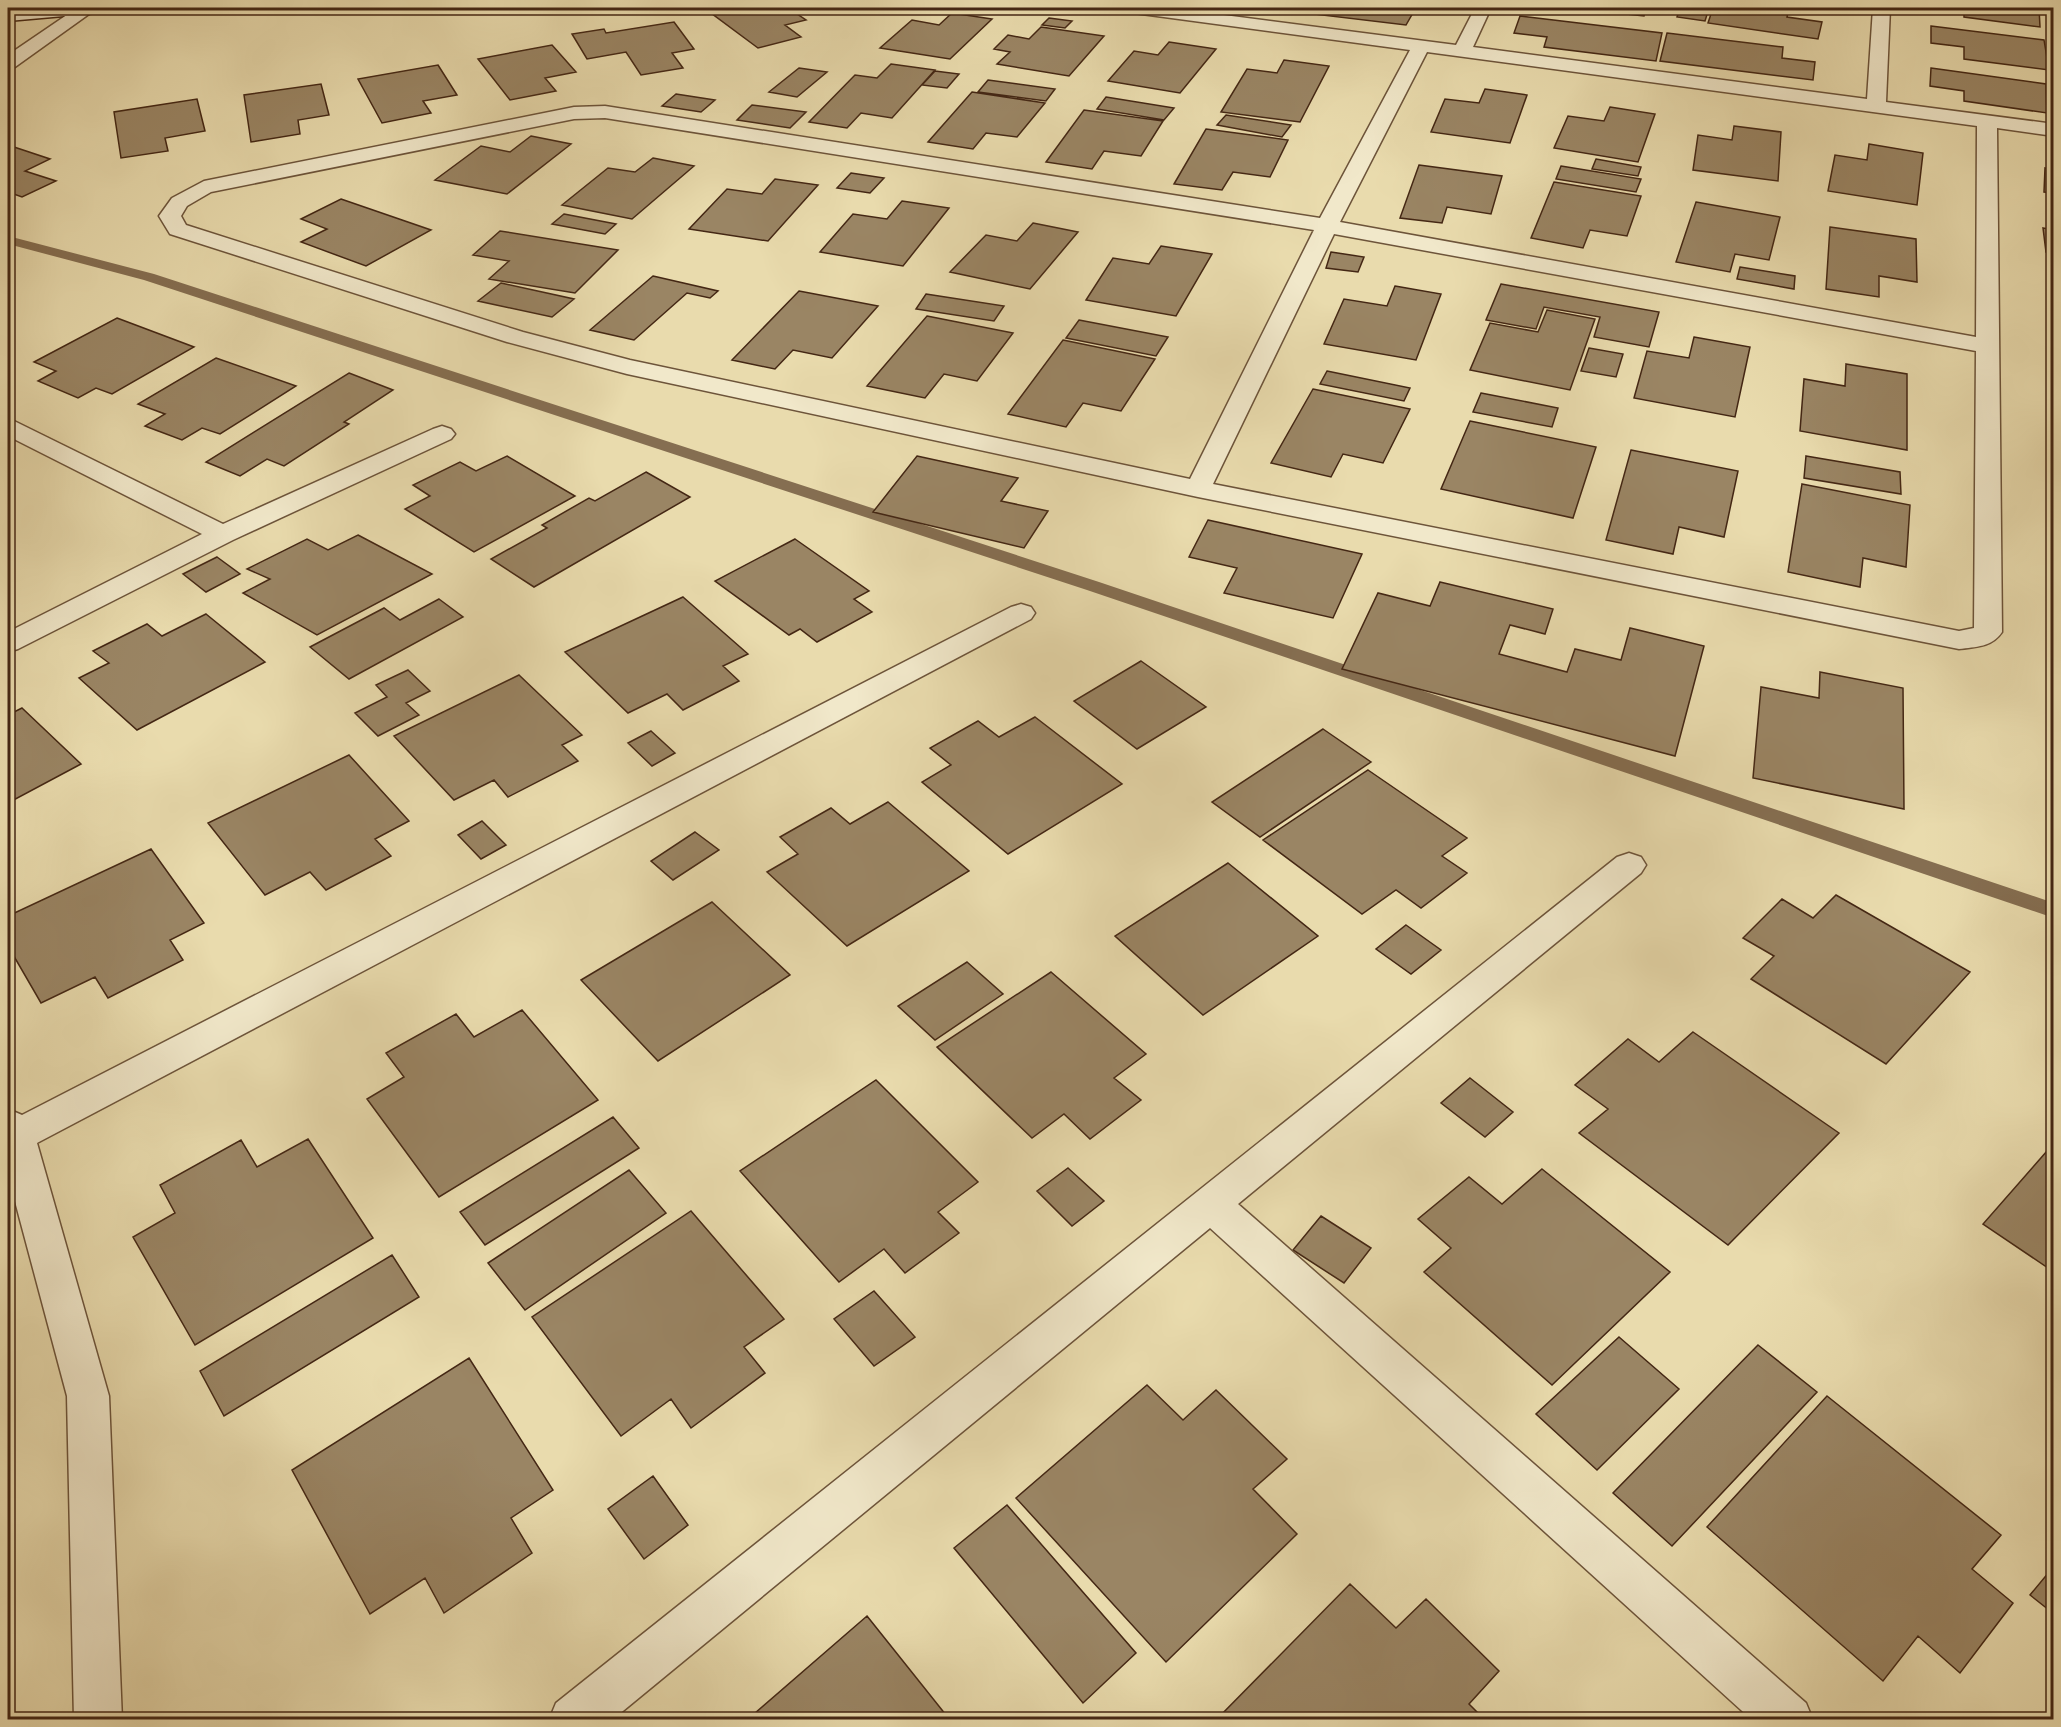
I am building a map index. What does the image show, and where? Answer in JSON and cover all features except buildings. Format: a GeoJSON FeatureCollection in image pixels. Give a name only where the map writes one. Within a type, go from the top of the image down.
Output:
{"type":"FeatureCollection","features":[{"type":"Feature","properties":{"kind":"street"},"geometry":{"type":"LineString","coordinates":[[8,16],[93,8]]}},
{"type":"Feature","properties":{"kind":"street"},"geometry":{"type":"LineString","coordinates":[[8,63],[93,8]]}},
{"type":"Feature","properties":{"kind":"street"},"geometry":{"type":"LineString","coordinates":[[1134,8],[1162,9],[1876,108],[2054,130]]}},
{"type":"Feature","properties":{"kind":"street"},"geometry":{"type":"LineString","coordinates":[[1462,51],[1483,8]]}},
{"type":"Feature","properties":{"kind":"street"},"geometry":{"type":"LineString","coordinates":[[1876,108],[1882,8]]}},
{"type":"Feature","properties":{"kind":"street"},"geometry":{"type":"LineString","coordinates":[[1198,489],[1327,226],[1422,45]]}},
{"type":"Feature","properties":{"kind":"street"},"geometry":{"type":"LineString","coordinates":[[1986,346],[1327,226],[604,112],[574,113],[204,187],[179,202],[170,216],[178,229],[515,337],[627,367],[1198,489],[1959,640],[1978,638],[1988,632],[1987,122]]}},
{"type":"Feature","properties":{"kind":"street"},"geometry":{"type":"LineString","coordinates":[[8,426],[223,534]]}},
{"type":"Feature","properties":{"kind":"street"},"geometry":{"type":"LineString","coordinates":[[8,642],[223,534],[442,434]]}},
{"type":"Feature","properties":{"kind":"street"},"geometry":{"type":"LineString","coordinates":[[98,1719],[88,1396],[12,1130],[1021,613]]}},
{"type":"Feature","properties":{"kind":"street"},"geometry":{"type":"LineString","coordinates":[[573,1719],[1212,1205],[1629,865]]}},
{"type":"Feature","properties":{"kind":"street"},"geometry":{"type":"LineString","coordinates":[[1212,1205],[1789,1719]]}},
{"type":"Feature","properties":{"kind":"waterway"},"geometry":{"type":"LineString","coordinates":[[8,240],[149,277],[1093,586],[2054,911]]}}]}
